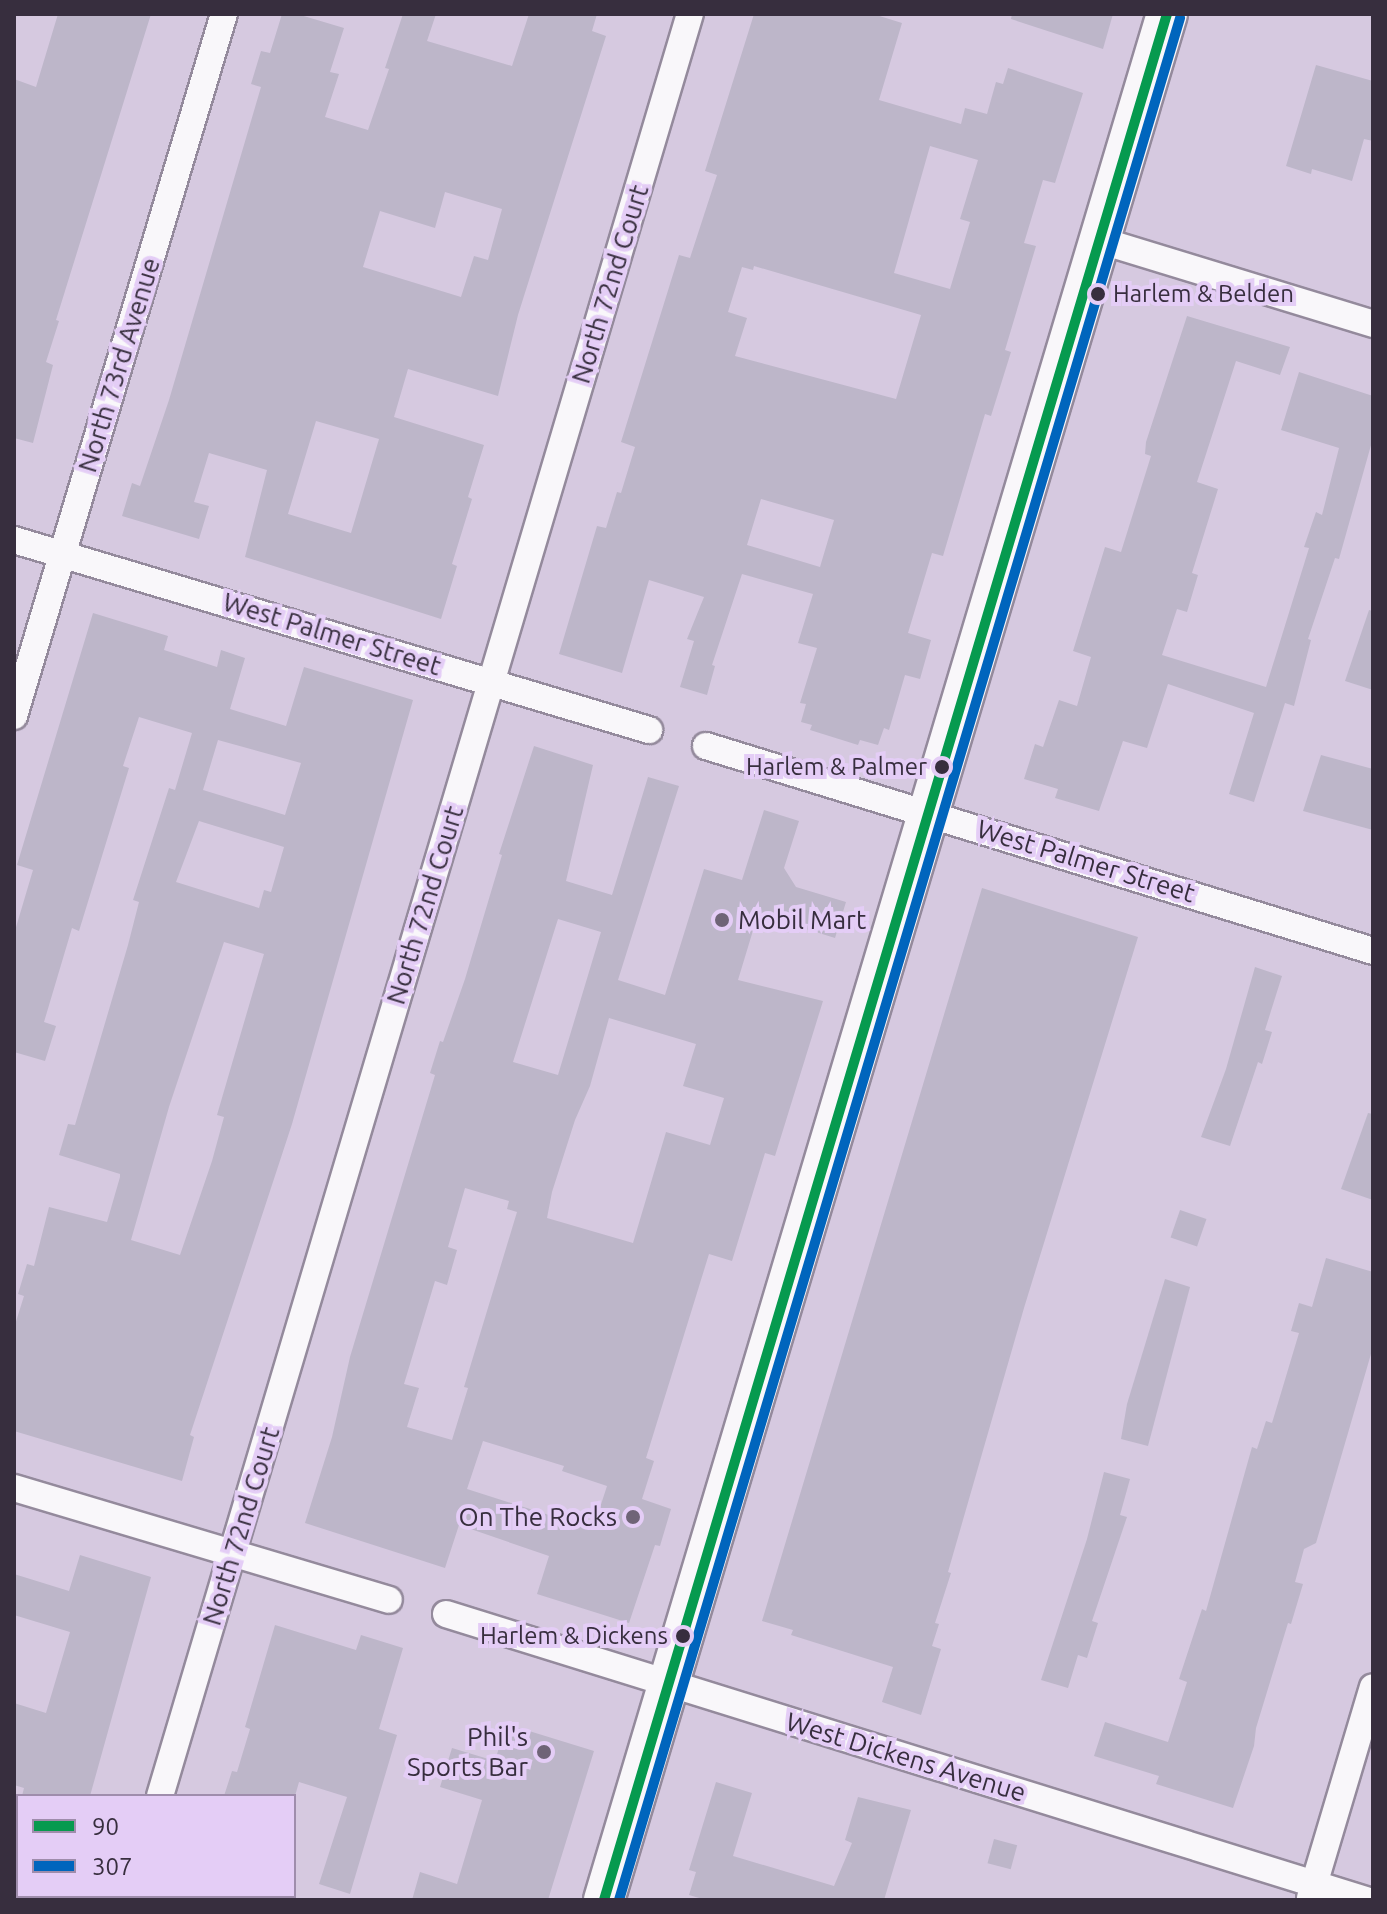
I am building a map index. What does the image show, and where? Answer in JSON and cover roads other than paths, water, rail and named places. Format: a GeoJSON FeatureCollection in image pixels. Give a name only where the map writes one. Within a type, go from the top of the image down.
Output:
{"type":"FeatureCollection","features":[{"type":"Feature","properties":{"kind":"main road"},"geometry":{"type":"LineString","coordinates":[[604,1900],[1167,14]]}},
{"type":"Feature","properties":{"kind":"street","name":"North 73rd Avenue"},"geometry":{"type":"LineString","coordinates":[[14,716],[224,14]]}},
{"type":"Feature","properties":{"kind":"street","name":"North 72nd Court"},"geometry":{"type":"LineString","coordinates":[[161,1794],[690,14]]}},
{"type":"Feature","properties":{"kind":"street"},"geometry":{"type":"LineString","coordinates":[[1099,240],[1373,324]]}},
{"type":"Feature","properties":{"kind":"street","name":"West Palmer Street"},"geometry":{"type":"LineString","coordinates":[[14,540],[649,730]]}},
{"type":"Feature","properties":{"kind":"street","name":"West Palmer Street"},"geometry":{"type":"LineString","coordinates":[[706,746],[929,812],[1373,951]]}},
{"type":"Feature","properties":{"kind":"street"},"geometry":{"type":"LineString","coordinates":[[14,1488],[389,1600]]}},
{"type":"Feature","properties":{"kind":"street","name":"West Dickens Avenue"},"geometry":{"type":"LineString","coordinates":[[446,1614],[1312,1892],[1366,1900]]}},
{"type":"Feature","properties":{"kind":"street"},"geometry":{"type":"LineString","coordinates":[[1312,1892],[1373,1687]]}},
{"type":"Feature","properties":{"kind":"place","name":"Harlem & Belden"},"geometry":{"type":"Point","coordinates":[1098,294]}},
{"type":"Feature","properties":{"kind":"place","name":"Harlem & Palmer"},"geometry":{"type":"Point","coordinates":[942,767]}},
{"type":"Feature","properties":{"kind":"place","name":"Mobil Mart"},"geometry":{"type":"Point","coordinates":[722,920]}},
{"type":"Feature","properties":{"kind":"place","name":"On The Rocks"},"geometry":{"type":"Point","coordinates":[633,1517]}},
{"type":"Feature","properties":{"kind":"place","name":"Harlem & Dickens"},"geometry":{"type":"Point","coordinates":[683,1636]}},
{"type":"Feature","properties":{"kind":"place","name":"Phil's Sports Bar"},"geometry":{"type":"Point","coordinates":[544,1752]}}]}
